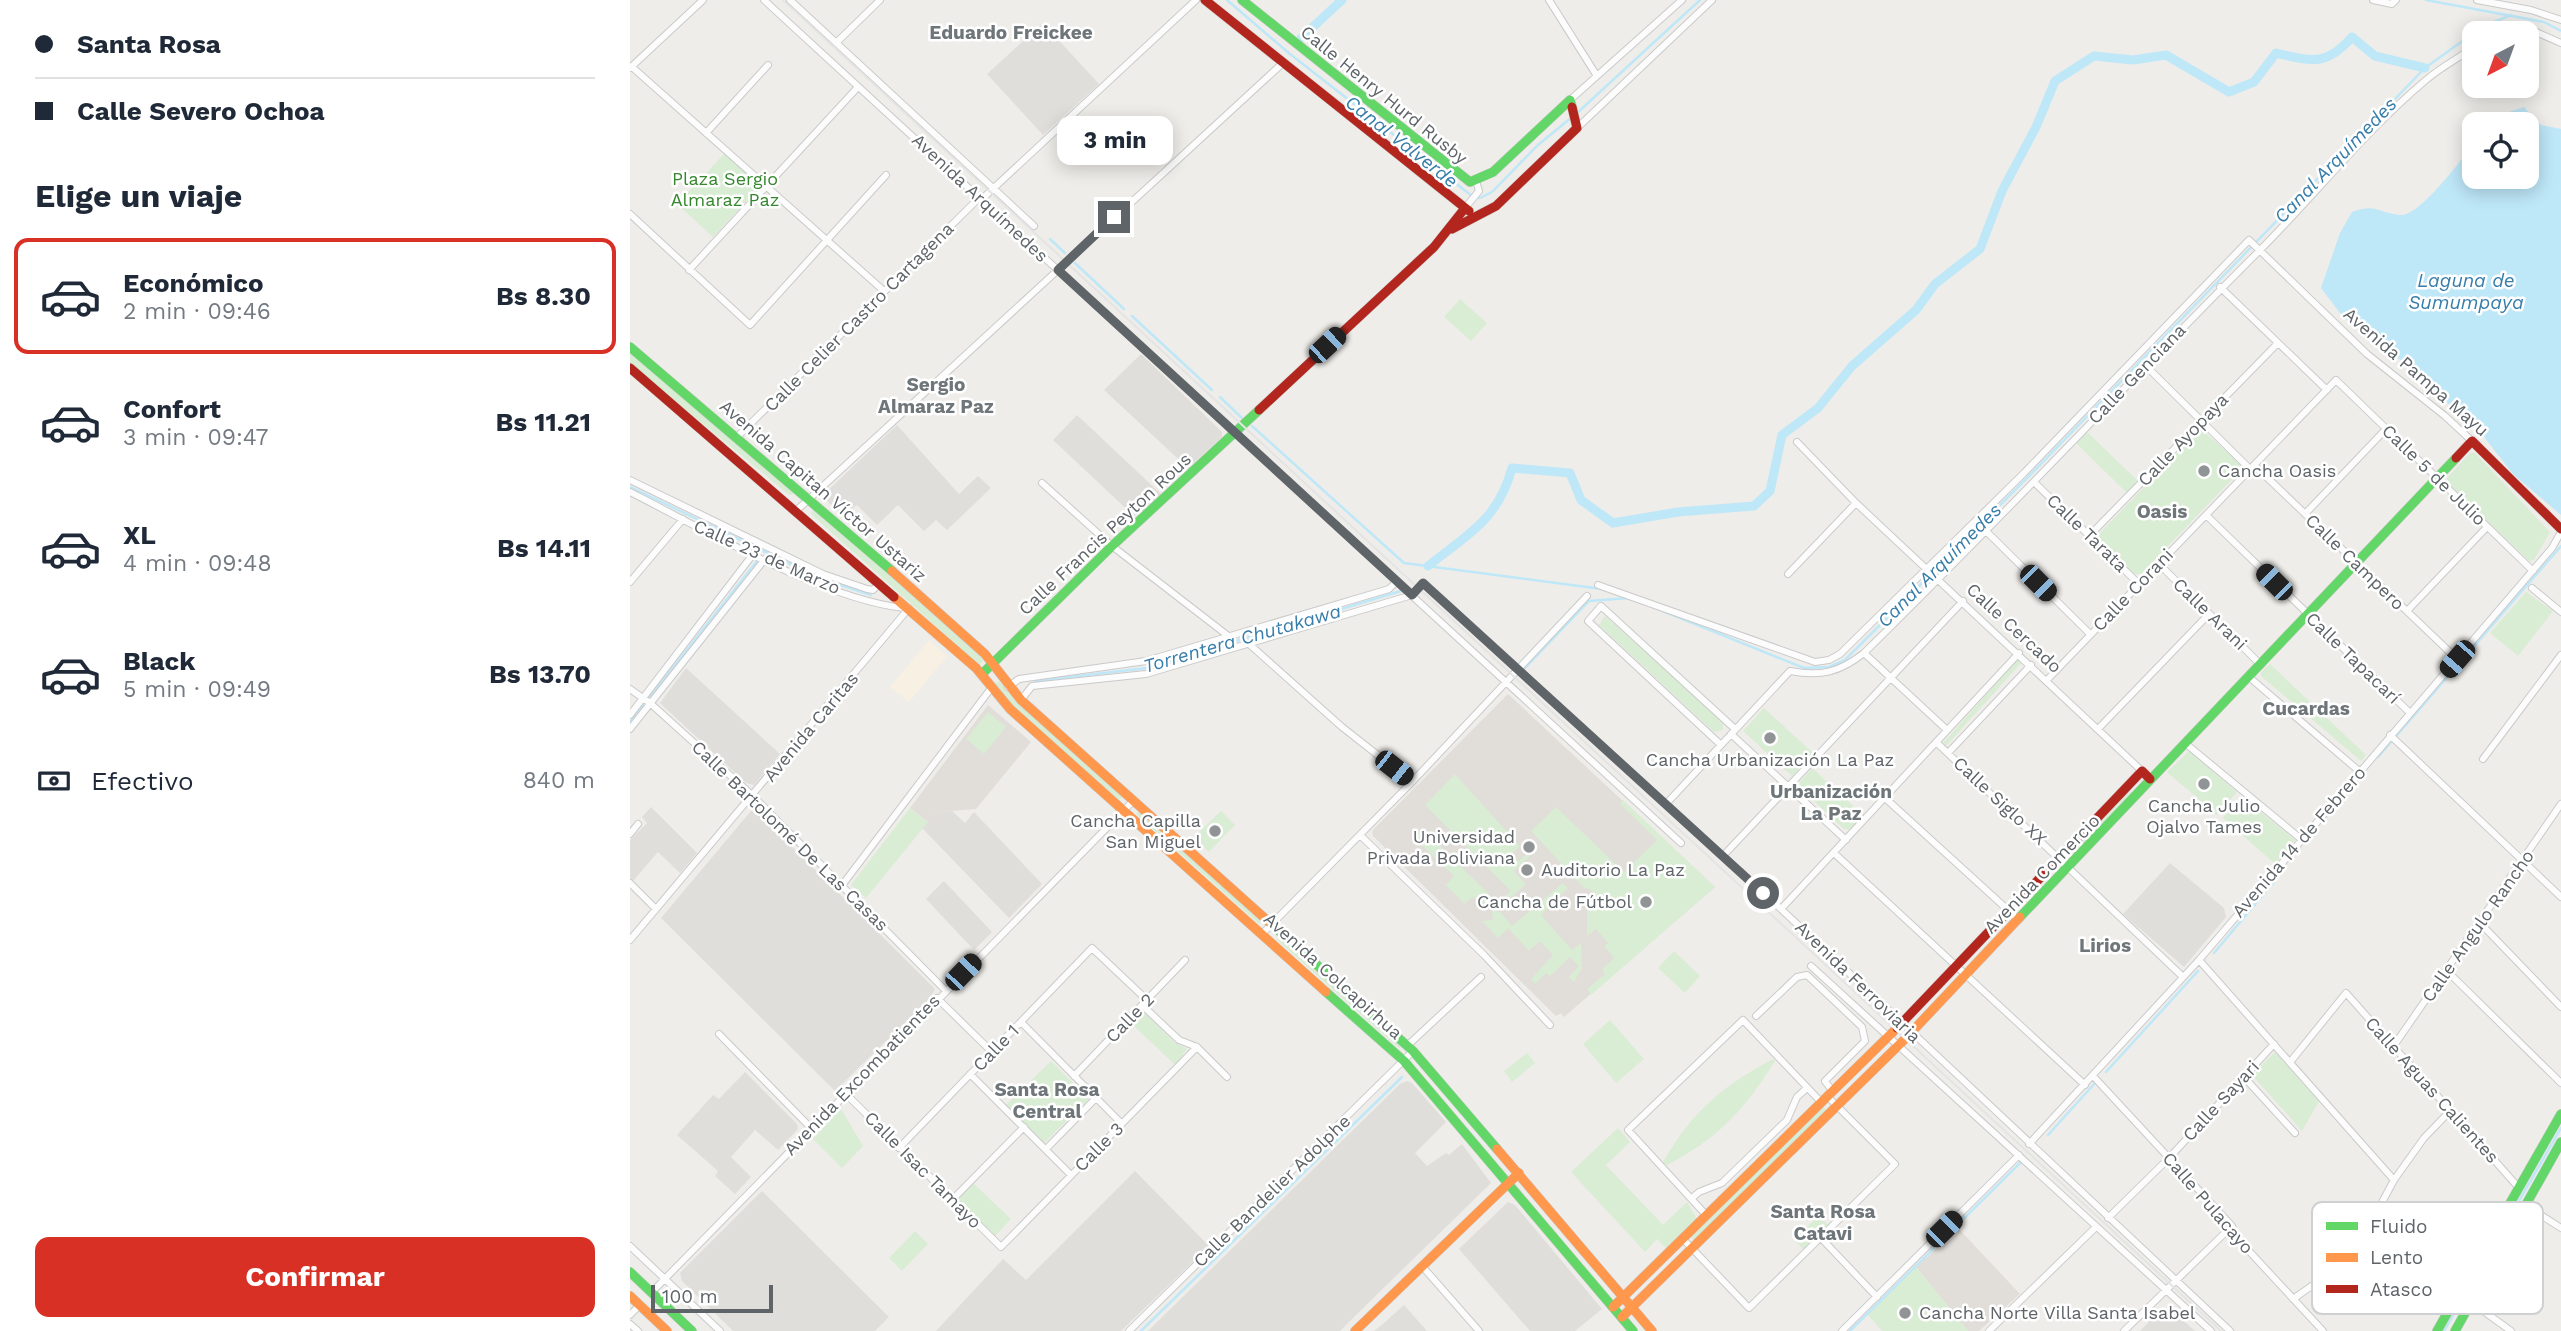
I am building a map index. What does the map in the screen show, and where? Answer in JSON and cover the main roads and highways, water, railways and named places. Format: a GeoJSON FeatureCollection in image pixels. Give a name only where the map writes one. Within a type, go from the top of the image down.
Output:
{"type":"FeatureCollection","features":[{"type":"Feature","properties":{"kind":"main road","name":"Calle Henry Hurd Rusby"},"geometry":{"type":"LineString","coordinates":[[1205,0],[1469,205],[1477,216],[1496,206],[1576,125],[1572,105],[1478,186],[1464,179],[1242,0]]}},
{"type":"Feature","properties":{"kind":"main road"},"geometry":{"type":"LineString","coordinates":[[1450,230],[1469,205]]}},
{"type":"Feature","properties":{"kind":"main road"},"geometry":{"type":"LineString","coordinates":[[1450,230],[1477,216]]}},
{"type":"Feature","properties":{"kind":"main road","name":"Calle Francis Peyton Rous"},"geometry":{"type":"LineString","coordinates":[[982,674],[1112,546],[1236,434],[1450,230]]}},
{"type":"Feature","properties":{"kind":"main road","name":"Avenida Capitan Víctor Ustariz"},"geometry":{"type":"LineString","coordinates":[[630,347],[809,497],[992,663]]}},
{"type":"Feature","properties":{"kind":"main road","name":"Avenida Capitan Víctor Ustariz"},"geometry":{"type":"LineString","coordinates":[[630,368],[797,510],[982,674]]}},
{"type":"Feature","properties":{"kind":"main road","name":"Avenida Comercio"},"geometry":{"type":"LineString","coordinates":[[1622,1317],[1838,1107],[1967,975],[2472,441]]}},
{"type":"Feature","properties":{"kind":"main road","name":"Avenida Pampa Mayu"},"geometry":{"type":"LineString","coordinates":[[2472,441],[2561,531]]}},
{"type":"Feature","properties":{"kind":"main road","name":"Avenida Colcapirhua"},"geometry":{"type":"LineString","coordinates":[[992,663],[1008,687],[1021,700],[1410,1049],[1624,1297]]}},
{"type":"Feature","properties":{"kind":"main road","name":"Avenida Colcapirhua"},"geometry":{"type":"LineString","coordinates":[[982,674],[1010,709],[1404,1061],[1633,1331]]}},
{"type":"Feature","properties":{"kind":"main road","name":"Avenida Comercio"},"geometry":{"type":"LineString","coordinates":[[1613,1307],[1902,1023],[2142,771]]}},
{"type":"Feature","properties":{"kind":"main road","name":"Calle Cercado"},"geometry":{"type":"LineString","coordinates":[[2142,771],[2150,779]]}},
{"type":"Feature","properties":{"kind":"main road"},"geometry":{"type":"LineString","coordinates":[[2511,1202],[2561,1114]]}},
{"type":"Feature","properties":{"kind":"main road"},"geometry":{"type":"LineString","coordinates":[[2527,1202],[2561,1142]]}},
{"type":"Feature","properties":{"kind":"main road"},"geometry":{"type":"LineString","coordinates":[[1355,1331],[1519,1173]]}},
{"type":"Feature","properties":{"kind":"main road"},"geometry":{"type":"LineString","coordinates":[[630,1272],[692,1331]]}},
{"type":"Feature","properties":{"kind":"main road"},"geometry":{"type":"LineString","coordinates":[[630,1296],[667,1331]]}},
{"type":"Feature","properties":{"kind":"main road"},"geometry":{"type":"LineString","coordinates":[[1624,1297],[1652,1331]]}},
{"type":"Feature","properties":{"kind":"main road"},"geometry":{"type":"LineString","coordinates":[[2437,1331],[2447,1314]]}},
{"type":"Feature","properties":{"kind":"main road"},"geometry":{"type":"LineString","coordinates":[[2455,1331],[2464,1314]]}},
{"type":"Feature","properties":{"kind":"water","name":"Laguna de Sumumpaya"},"geometry":{"type":"Polygon","coordinates":[[[2524,107],[2529,112],[2509,112],[2524,107]]]}},
{"type":"Feature","properties":{"kind":"water","name":"Laguna de Sumumpaya"},"geometry":{"type":"Polygon","coordinates":[[[2539,123],[2561,129],[2561,515],[2513,474],[2481,433],[2385,346],[2343,317],[2321,288],[2340,233],[2352,212],[2372,208],[2400,215],[2408,213],[2429,197],[2462,159],[2462,189],[2539,189],[2539,123]]]}},
{"type":"Feature","properties":{"kind":"waterway","name":"Canal Valverde"},"geometry":{"type":"LineString","coordinates":[[1227,0],[1290,54],[1472,196],[1480,198],[1492,192],[1538,145],[1572,117]]}},
{"type":"Feature","properties":{"kind":"waterway"},"geometry":{"type":"LineString","coordinates":[[1301,38],[1342,0]]}},
{"type":"Feature","properties":{"kind":"waterway","name":"Canal Valverde"},"geometry":{"type":"LineString","coordinates":[[1577,113],[1700,0]]}},
{"type":"Feature","properties":{"kind":"waterway","name":"Canal Valverde"},"geometry":{"type":"LineString","coordinates":[[2426,0],[2544,22],[2561,31]]}},
{"type":"Feature","properties":{"kind":"waterway","name":"Canal Arquímedes"},"geometry":{"type":"LineString","coordinates":[[1658,609],[1804,668],[1829,667],[1845,660],[2032,473],[2425,68],[2482,27],[2511,15]]}},
{"type":"Feature","properties":{"kind":"waterway"},"geometry":{"type":"LineString","coordinates":[[1428,566],[1480,525],[1499,501],[1512,468],[1570,473],[1581,500],[1613,523],[1678,512],[1754,506],[1770,491],[1782,435],[1818,408],[1852,366],[1916,310],[1935,284],[1980,249],[2002,191],[2036,127],[2055,81],[2094,56],[2133,60],[2166,55],[2229,92],[2254,82],[2276,53],[2317,59],[2334,53],[2352,37],[2375,56],[2425,68]]}},
{"type":"Feature","properties":{"kind":"waterway","name":"Canal Arquímedes"},"geometry":{"type":"LineString","coordinates":[[1050,239],[1065,253]]}},
{"type":"Feature","properties":{"kind":"waterway","name":"Canal Arquímedes"},"geometry":{"type":"LineString","coordinates":[[1075,263],[1124,309]]}},
{"type":"Feature","properties":{"kind":"waterway","name":"Canal Arquímedes"},"geometry":{"type":"LineString","coordinates":[[1132,316],[1212,390]]}},
{"type":"Feature","properties":{"kind":"waterway","name":"Canal Arquímedes"},"geometry":{"type":"LineString","coordinates":[[1220,397],[1243,419]]}},
{"type":"Feature","properties":{"kind":"waterway","name":"Canal Arquímedes"},"geometry":{"type":"LineString","coordinates":[[1252,426],[1404,563],[1602,589]]}},
{"type":"Feature","properties":{"kind":"waterway","name":"Torrentera Chutakawa"},"geometry":{"type":"LineString","coordinates":[[630,487],[822,579],[871,595]]}},
{"type":"Feature","properties":{"kind":"waterway"},"geometry":{"type":"LineString","coordinates":[[2378,757],[2561,546]]}},
{"type":"Feature","properties":{"kind":"waterway"},"geometry":{"type":"LineString","coordinates":[[649,698],[757,561]]}},
{"type":"Feature","properties":{"kind":"waterway","name":"Torrentera Chutakawa"},"geometry":{"type":"LineString","coordinates":[[1035,681],[1147,668],[1404,590]]}},
{"type":"Feature","properties":{"kind":"waterway"},"geometry":{"type":"LineString","coordinates":[[1523,670],[1589,601],[1629,598]]}},
{"type":"Feature","properties":{"kind":"waterway"},"geometry":{"type":"LineString","coordinates":[[630,722],[644,704]]}},
{"type":"Feature","properties":{"kind":"waterway"},"geometry":{"type":"LineString","coordinates":[[2214,953],[2274,882]]}},
{"type":"Feature","properties":{"kind":"waterway"},"geometry":{"type":"LineString","coordinates":[[2106,1072],[2198,971]]}},
{"type":"Feature","properties":{"kind":"waterway"},"geometry":{"type":"LineString","coordinates":[[1141,1331],[1402,1077]]}},
{"type":"Feature","properties":{"kind":"waterway"},"geometry":{"type":"LineString","coordinates":[[2048,1135],[2095,1083]]}},
{"type":"Feature","properties":{"kind":"waterway"},"geometry":{"type":"LineString","coordinates":[[2518,1202],[2561,1128]]}},
{"type":"Feature","properties":{"kind":"waterway"},"geometry":{"type":"LineString","coordinates":[[1850,1331],[2021,1162]]}},
{"type":"Feature","properties":{"kind":"waterway"},"geometry":{"type":"LineString","coordinates":[[2444,1331],[2454,1314]]}},
{"type":"Feature","properties":{"kind":"tram line"},"geometry":{"type":"LineString","coordinates":[[783,0],[2221,1331]]}},
{"type":"Feature","properties":{"kind":"place","name":"Cancha Oasis"},"geometry":{"type":"Point","coordinates":[2204,471]}},
{"type":"Feature","properties":{"kind":"place","name":"Cancha Urbanización La Paz"},"geometry":{"type":"Point","coordinates":[1770,738]}},
{"type":"Feature","properties":{"kind":"place","name":"Cancha Julio Ojalvo Tames"},"geometry":{"type":"Point","coordinates":[2204,784]}},
{"type":"Feature","properties":{"kind":"place","name":"Cancha Capilla San Miguel"},"geometry":{"type":"Point","coordinates":[1215,831]}},
{"type":"Feature","properties":{"kind":"place","name":"Universidad Privada Boliviana"},"geometry":{"type":"Point","coordinates":[1529,847]}},
{"type":"Feature","properties":{"kind":"place","name":"Auditorio La Paz"},"geometry":{"type":"Point","coordinates":[1527,870]}},
{"type":"Feature","properties":{"kind":"place","name":"Cancha de Fútbol"},"geometry":{"type":"Point","coordinates":[1646,902]}},
{"type":"Feature","properties":{"kind":"place","name":"Cancha Norte Villa Santa Isabel"},"geometry":{"type":"Point","coordinates":[1905,1313]}},
{"type":"Feature","properties":{"kind":"district","name":"Eduardo Freickee"},"geometry":{"type":"Point","coordinates":[1011,32]}},
{"type":"Feature","properties":{"kind":"district","name":"Sergio Almaraz Paz"},"geometry":{"type":"Point","coordinates":[936,395]}},
{"type":"Feature","properties":{"kind":"district","name":"Oasis"},"geometry":{"type":"Point","coordinates":[2162,511]}},
{"type":"Feature","properties":{"kind":"district","name":"Cucardas"},"geometry":{"type":"Point","coordinates":[2306,708]}},
{"type":"Feature","properties":{"kind":"district","name":"Urbanización La Paz"},"geometry":{"type":"Point","coordinates":[1831,802]}},
{"type":"Feature","properties":{"kind":"district","name":"Lirios"},"geometry":{"type":"Point","coordinates":[2105,945]}},
{"type":"Feature","properties":{"kind":"district","name":"Santa Rosa Central"},"geometry":{"type":"Point","coordinates":[1047,1100]}},
{"type":"Feature","properties":{"kind":"district","name":"Santa Rosa Catavi"},"geometry":{"type":"Point","coordinates":[1823,1222]}},
{"type":"Feature","properties":{"kind":"park label","name":"Plaza Sergio Almaraz Paz"},"geometry":{"type":"Point","coordinates":[725,189]}}]}
